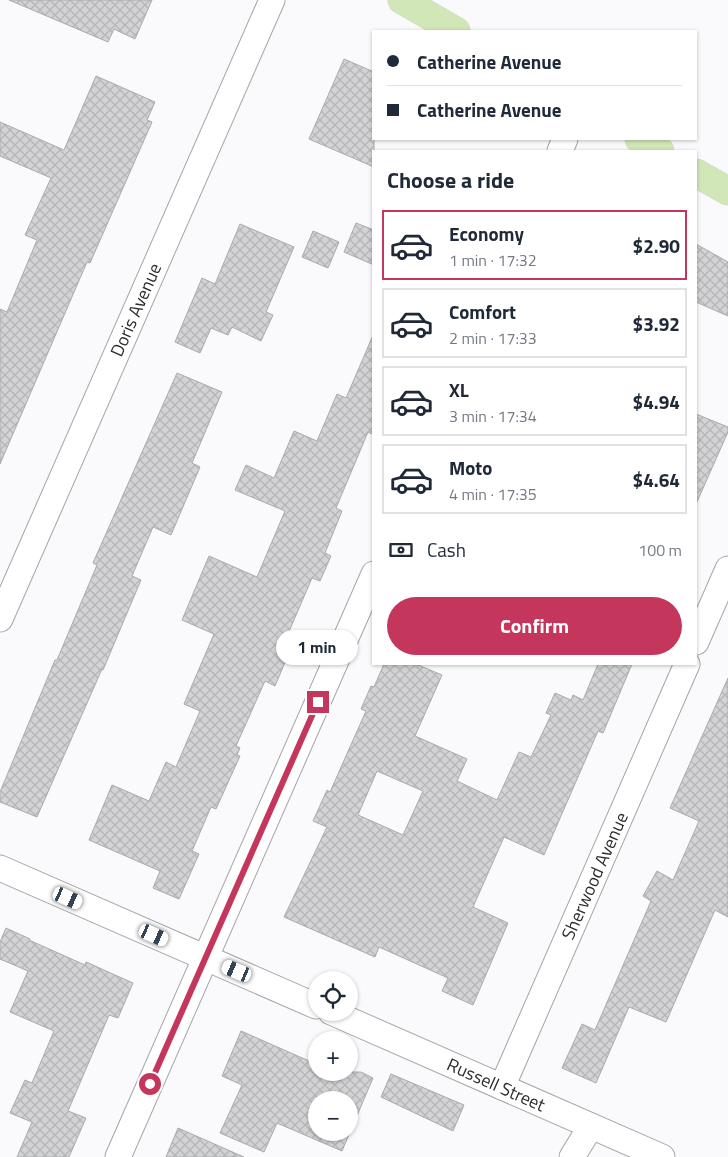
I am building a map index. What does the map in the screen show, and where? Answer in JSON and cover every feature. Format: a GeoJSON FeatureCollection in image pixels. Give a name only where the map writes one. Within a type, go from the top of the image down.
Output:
{"type":"FeatureCollection","features":[{"type":"Feature","properties":{"kind":"main road"},"geometry":{"type":"LineString","coordinates":[[412,2],[454,30]]}},
{"type":"Feature","properties":{"kind":"main road"},"geometry":{"type":"LineString","coordinates":[[641,140],[658,150]]}},
{"type":"Feature","properties":{"kind":"main road"},"geometry":{"type":"LineString","coordinates":[[697,174],[728,191]]}},
{"type":"Feature","properties":{"kind":"street","name":"Doris Avenue"},"geometry":{"type":"LineString","coordinates":[[0,619],[272,0]]}},
{"type":"Feature","properties":{"kind":"street"},"geometry":{"type":"LineString","coordinates":[[697,640],[728,569]]}},
{"type":"Feature","properties":{"kind":"street"},"geometry":{"type":"LineString","coordinates":[[118,1157],[372,579]]}},
{"type":"Feature","properties":{"kind":"street","name":"Sherwood Avenue"},"geometry":{"type":"LineString","coordinates":[[502,1087],[687,665]]}},
{"type":"Feature","properties":{"kind":"street"},"geometry":{"type":"LineString","coordinates":[[0,868],[308,1002]]}},
{"type":"Feature","properties":{"kind":"street","name":"Russell Street"},"geometry":{"type":"LineString","coordinates":[[352,1021],[662,1157]]}},
{"type":"Feature","properties":{"kind":"street"},"geometry":{"type":"LineString","coordinates":[[572,1157],[591,1126]]}},
{"type":"Feature","properties":{"kind":"building"},"geometry":{"type":"Polygon","coordinates":[[[9,0],[152,0],[135,39],[114,29],[108,42],[9,0]]]}},
{"type":"Feature","properties":{"kind":"building"},"geometry":{"type":"Polygon","coordinates":[[[344,59],[372,71],[372,140],[374,140],[374,150],[372,150],[372,166],[309,139],[344,59]]]}},
{"type":"Feature","properties":{"kind":"building"},"geometry":{"type":"Polygon","coordinates":[[[96,76],[155,102],[147,120],[152,122],[90,263],[87,262],[0,464],[0,309],[7,312],[37,240],[25,235],[51,178],[0,156],[0,122],[64,150],[96,76]]]}},
{"type":"Feature","properties":{"kind":"building"},"geometry":{"type":"Polygon","coordinates":[[[356,223],[372,229],[372,264],[344,252],[356,223]]]}},
{"type":"Feature","properties":{"kind":"building"},"geometry":{"type":"Polygon","coordinates":[[[240,224],[294,247],[266,312],[273,315],[261,341],[232,327],[228,335],[211,328],[200,353],[175,342],[202,278],[215,284],[240,224]]]}},
{"type":"Feature","properties":{"kind":"building"},"geometry":{"type":"Polygon","coordinates":[[[313,231],[339,242],[328,268],[302,257],[313,231]]]}},
{"type":"Feature","properties":{"kind":"building"},"geometry":{"type":"Polygon","coordinates":[[[697,245],[728,262],[728,316],[697,302],[697,245]]]}},
{"type":"Feature","properties":{"kind":"building"},"geometry":{"type":"Polygon","coordinates":[[[372,338],[372,434],[368,432],[336,508],[342,511],[325,553],[331,556],[320,581],[312,578],[278,657],[286,660],[275,686],[265,681],[236,746],[240,748],[237,755],[240,756],[216,809],[211,807],[192,851],[199,854],[179,899],[153,888],[160,871],[89,840],[112,785],[149,801],[166,762],[176,767],[200,711],[184,704],[214,634],[182,620],[209,556],[257,577],[285,511],[235,490],[246,465],[274,478],[294,431],[317,441],[337,394],[346,398],[372,338]]]}},
{"type":"Feature","properties":{"kind":"building"},"geometry":{"type":"Polygon","coordinates":[[[177,373],[222,392],[192,463],[200,467],[171,535],[153,527],[132,576],[141,580],[37,817],[0,802],[0,792],[97,565],[93,563],[177,373]]]}},
{"type":"Feature","properties":{"kind":"building"},"geometry":{"type":"Polygon","coordinates":[[[697,414],[728,427],[728,432],[697,502],[697,414]]]}},
{"type":"Feature","properties":{"kind":"building"},"geometry":{"type":"Polygon","coordinates":[[[384,665],[418,665],[442,675],[415,736],[467,759],[457,781],[497,800],[519,752],[531,757],[551,715],[546,713],[555,693],[571,700],[573,695],[583,700],[598,665],[632,665],[603,733],[598,731],[544,855],[504,837],[473,907],[508,923],[473,1005],[442,991],[448,978],[379,947],[375,957],[284,917],[327,827],[313,821],[327,790],[330,792],[366,711],[361,709],[371,686],[374,687],[384,665]],[[377,771],[358,815],[403,835],[423,791],[377,771]]]}},
{"type":"Feature","properties":{"kind":"building"},"geometry":{"type":"Polygon","coordinates":[[[728,678],[728,917],[715,910],[666,1022],[629,1007],[596,1083],[562,1068],[582,1024],[595,1030],[651,901],[643,896],[657,871],[673,880],[699,821],[670,808],[728,678]]]}},
{"type":"Feature","properties":{"kind":"building"},"geometry":{"type":"Polygon","coordinates":[[[6,928],[85,965],[86,962],[133,983],[118,1018],[109,1015],[68,1111],[86,1118],[69,1157],[17,1157],[32,1122],[10,1113],[25,1080],[32,1083],[54,1031],[10,1012],[28,971],[0,959],[0,942],[6,928]]]}},
{"type":"Feature","properties":{"kind":"building"},"geometry":{"type":"Polygon","coordinates":[[[241,1031],[308,1060],[308,1081],[358,1081],[358,1072],[373,1078],[358,1113],[358,1091],[308,1091],[308,1136],[277,1123],[264,1152],[220,1133],[242,1085],[222,1076],[241,1031]]]}},
{"type":"Feature","properties":{"kind":"building"},"geometry":{"type":"Polygon","coordinates":[[[391,1074],[464,1105],[453,1131],[381,1097],[391,1074]]]}},
{"type":"Feature","properties":{"kind":"building"},"geometry":{"type":"Polygon","coordinates":[[[178,1128],[244,1157],[166,1157],[178,1128]]]}},
{"type":"Feature","properties":{"kind":"building"},"geometry":{"type":"Polygon","coordinates":[[[319,1141],[346,1141],[342,1151],[319,1141]]]}},
{"type":"Feature","properties":{"kind":"route"},"geometry":{"type":"LineString","coordinates":[[150,1084],[318,702]]}}]}
